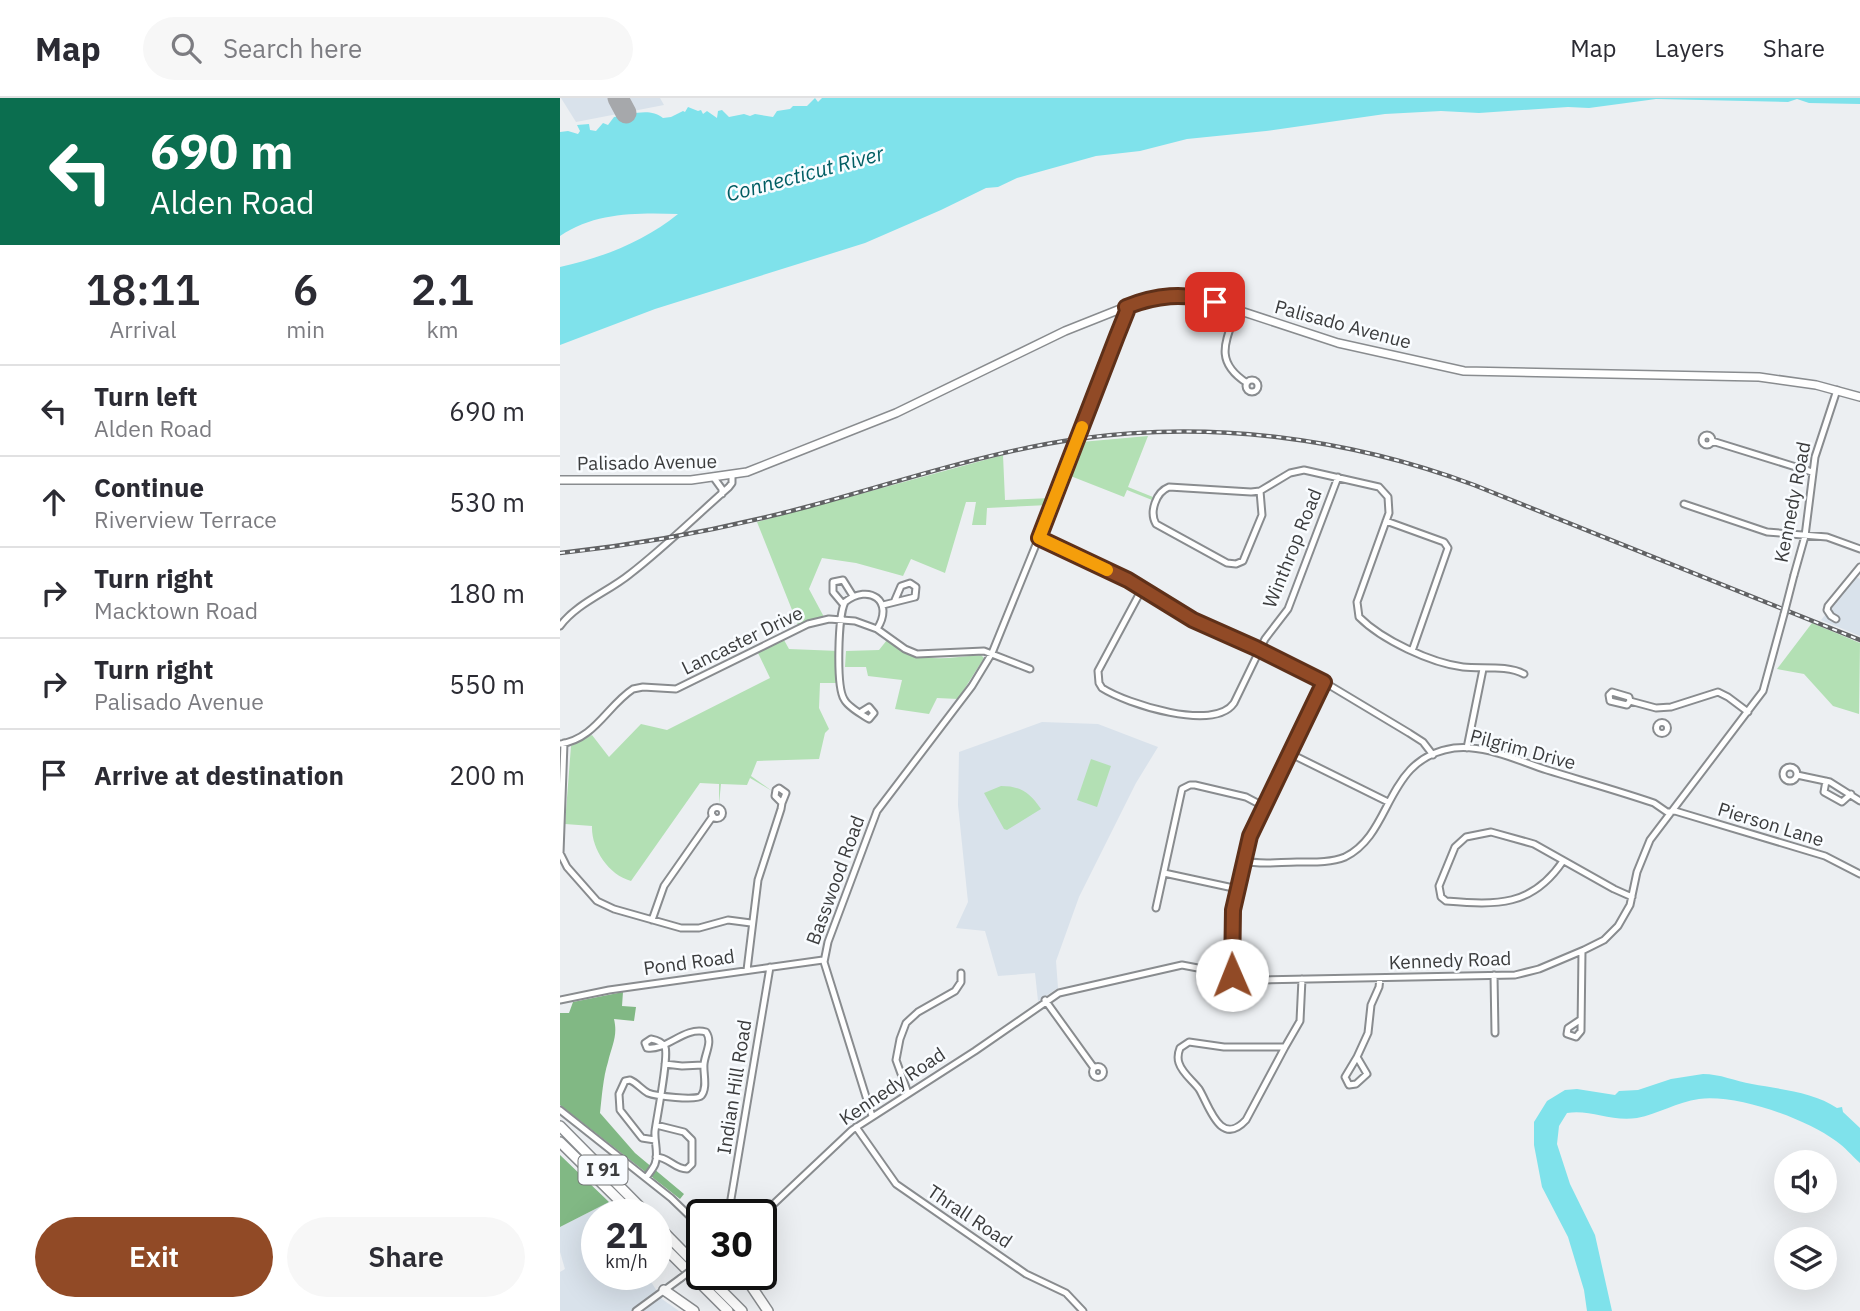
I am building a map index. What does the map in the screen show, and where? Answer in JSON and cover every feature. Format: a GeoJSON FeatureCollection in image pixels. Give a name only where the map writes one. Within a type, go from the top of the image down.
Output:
{"type":"FeatureCollection","features":[{"type":"Feature","properties":{"kind":"highway","name":"I 91"},"geometry":{"type":"LineString","coordinates":[[560,1126],[632,1199]]}},
{"type":"Feature","properties":{"kind":"highway","name":"I 91"},"geometry":{"type":"LineString","coordinates":[[560,1142],[618,1199]]}},
{"type":"Feature","properties":{"kind":"highway"},"geometry":{"type":"LineString","coordinates":[[672,1240],[686,1255]]}},
{"type":"Feature","properties":{"kind":"highway"},"geometry":{"type":"LineString","coordinates":[[672,1255],[728,1311]]}},
{"type":"Feature","properties":{"kind":"highway"},"geometry":{"type":"LineString","coordinates":[[664,1290],[695,1311]]}},
{"type":"Feature","properties":{"kind":"highway"},"geometry":{"type":"LineString","coordinates":[[721,1290],[742,1311]]}},
{"type":"Feature","properties":{"kind":"highway"},"geometry":{"type":"LineString","coordinates":[[754,1290],[768,1311]]}},
{"type":"Feature","properties":{"kind":"main road","name":"Palisado Avenue"},"geometry":{"type":"LineString","coordinates":[[560,480],[682,480],[732,475],[779,460],[896,413],[1021,350],[1126,307],[1155,298],[1184,296],[1204,299],[1338,343],[1469,372],[1750,376],[1805,383],[1860,397]]}},
{"type":"Feature","properties":{"kind":"street","name":"Basswood Road"},"geometry":{"type":"LineString","coordinates":[[873,1116],[823,960],[877,811],[972,686],[992,653],[1039,538],[1126,307]]}},
{"type":"Feature","properties":{"kind":"street"},"geometry":{"type":"LineString","coordinates":[[1237,310],[1225,342],[1224,355],[1230,369],[1247,383]]}},
{"type":"Feature","properties":{"kind":"street","name":"Kennedy Road"},"geometry":{"type":"LineString","coordinates":[[777,1201],[856,1127],[986,1043],[1045,1000],[1068,990],[1173,966],[1190,965],[1251,980],[1494,975],[1532,971],[1604,940],[1618,926],[1628,910],[1646,847],[1765,686],[1805,536],[1812,472],[1837,390]]}},
{"type":"Feature","properties":{"kind":"street"},"geometry":{"type":"LineString","coordinates":[[1712,441],[1812,472]]}},
{"type":"Feature","properties":{"kind":"street"},"geometry":{"type":"LineString","coordinates":[[1260,491],[1262,515],[1245,557],[1236,564],[1227,564],[1160,526],[1153,519],[1158,496],[1166,488],[1260,491],[1296,471],[1304,470],[1374,484],[1388,497],[1390,507],[1357,602],[1357,613],[1364,622],[1412,651],[1441,663],[1524,674]]}},
{"type":"Feature","properties":{"kind":"street"},"geometry":{"type":"LineString","coordinates":[[560,626],[562,618],[630,574],[722,494],[732,484],[732,475]]}},
{"type":"Feature","properties":{"kind":"street","name":"Winthrop Road"},"geometry":{"type":"LineString","coordinates":[[1142,590],[1098,671],[1099,683],[1109,693],[1166,713],[1223,713],[1234,703],[1270,632],[1288,609],[1338,477]]}},
{"type":"Feature","properties":{"kind":"street"},"geometry":{"type":"LineString","coordinates":[[714,478],[722,489],[722,494]]}},
{"type":"Feature","properties":{"kind":"street"},"geometry":{"type":"LineString","coordinates":[[1684,504],[1767,532],[1828,537],[1860,549]]}},
{"type":"Feature","properties":{"kind":"street"},"geometry":{"type":"LineString","coordinates":[[1386,521],[1444,542],[1448,548],[1412,651]]}},
{"type":"Feature","properties":{"kind":"street"},"geometry":{"type":"LineString","coordinates":[[1039,538],[1113,573],[1193,620],[1324,682],[1423,742],[1433,755]]}},
{"type":"Feature","properties":{"kind":"street"},"geometry":{"type":"LineString","coordinates":[[1836,619],[1830,616],[1828,606],[1860,567]]}},
{"type":"Feature","properties":{"kind":"street"},"geometry":{"type":"LineString","coordinates":[[844,604],[833,592],[833,582],[843,580],[853,596]]}},
{"type":"Feature","properties":{"kind":"street"},"geometry":{"type":"LineString","coordinates":[[861,712],[846,702],[840,690],[844,604],[853,596],[872,595],[883,605],[885,612],[877,629]]}},
{"type":"Feature","properties":{"kind":"street"},"geometry":{"type":"LineString","coordinates":[[883,605],[895,600]]}},
{"type":"Feature","properties":{"kind":"street","name":"Lancaster Drive"},"geometry":{"type":"LineString","coordinates":[[562,744],[591,731],[622,697],[633,689],[676,689],[808,624],[829,619],[842,619],[877,629],[905,649],[917,654],[984,651],[992,653]]}},
{"type":"Feature","properties":{"kind":"street"},"geometry":{"type":"LineString","coordinates":[[992,653],[1030,669]]}},
{"type":"Feature","properties":{"kind":"street"},"geometry":{"type":"LineString","coordinates":[[1467,748],[1483,668]]}},
{"type":"Feature","properties":{"kind":"street"},"geometry":{"type":"LineString","coordinates":[[1232,975],[1232,925],[1250,836],[1324,682]]}},
{"type":"Feature","properties":{"kind":"street"},"geometry":{"type":"LineString","coordinates":[[1630,701],[1662,708],[1718,692],[1748,712]]}},
{"type":"Feature","properties":{"kind":"street"},"geometry":{"type":"LineString","coordinates":[[1662,708],[1662,723]]}},
{"type":"Feature","properties":{"kind":"street"},"geometry":{"type":"LineString","coordinates":[[562,744],[561,858],[597,901],[614,909],[692,929],[727,920],[751,923]]}},
{"type":"Feature","properties":{"kind":"street","name":"Pilgrim Drive"},"geometry":{"type":"LineString","coordinates":[[1244,861],[1260,863],[1342,858],[1366,841],[1409,771],[1433,755],[1447,750],[1467,748],[1498,755],[1644,799],[1667,812],[1671,811]]}},
{"type":"Feature","properties":{"kind":"street"},"geometry":{"type":"LineString","coordinates":[[1289,754],[1388,802]]}},
{"type":"Feature","properties":{"kind":"street"},"geometry":{"type":"LineString","coordinates":[[1797,775],[1826,781],[1860,800]]}},
{"type":"Feature","properties":{"kind":"street"},"geometry":{"type":"LineString","coordinates":[[1826,781],[1824,792],[1834,799],[1843,802],[1851,794]]}},
{"type":"Feature","properties":{"kind":"street"},"geometry":{"type":"LineString","coordinates":[[1156,908],[1182,789],[1195,785],[1238,795],[1263,806]]}},
{"type":"Feature","properties":{"kind":"street"},"geometry":{"type":"LineString","coordinates":[[747,970],[758,880],[782,803]]}},
{"type":"Feature","properties":{"kind":"street","name":"Pierson Lane"},"geometry":{"type":"LineString","coordinates":[[1671,811],[1825,856],[1860,874]]}},
{"type":"Feature","properties":{"kind":"street"},"geometry":{"type":"LineString","coordinates":[[652,920],[664,886],[713,816]]}},
{"type":"Feature","properties":{"kind":"street"},"geometry":{"type":"LineString","coordinates":[[1563,861],[1545,883],[1520,899],[1487,904],[1446,901],[1438,891],[1455,847],[1462,839],[1472,834],[1491,832],[1521,839],[1550,852],[1632,897]]}},
{"type":"Feature","properties":{"kind":"street"},"geometry":{"type":"LineString","coordinates":[[1164,873],[1238,889]]}},
{"type":"Feature","properties":{"kind":"street"},"geometry":{"type":"LineString","coordinates":[[1580,1020],[1582,951]]}},
{"type":"Feature","properties":{"kind":"street","name":"Pond Road"},"geometry":{"type":"LineString","coordinates":[[560,1000],[609,990],[823,960]]}},
{"type":"Feature","properties":{"kind":"street","name":"Indian Hill Road"},"geometry":{"type":"LineString","coordinates":[[731,1199],[770,967]]}},
{"type":"Feature","properties":{"kind":"street"},"geometry":{"type":"LineString","coordinates":[[908,1093],[896,1060],[906,1023],[918,1012],[955,991],[961,982],[961,973]]}},
{"type":"Feature","properties":{"kind":"street"},"geometry":{"type":"LineString","coordinates":[[1494,975],[1495,1033]]}},
{"type":"Feature","properties":{"kind":"street"},"geometry":{"type":"LineString","coordinates":[[1357,1057],[1367,1074],[1356,1084],[1349,1084],[1345,1077],[1368,1033],[1371,1005],[1380,978]]}},
{"type":"Feature","properties":{"kind":"street"},"geometry":{"type":"LineString","coordinates":[[1284,1047],[1224,1047],[1189,1042],[1181,1048],[1177,1059],[1201,1093],[1214,1120],[1222,1127],[1233,1128],[1246,1120],[1300,1021],[1302,979]]}},
{"type":"Feature","properties":{"kind":"street"},"geometry":{"type":"LineString","coordinates":[[1045,1000],[1094,1068]]}},
{"type":"Feature","properties":{"kind":"street"},"geometry":{"type":"LineString","coordinates":[[646,1178],[654,1167],[656,1157],[656,1125],[660,1096],[664,1064],[666,1056],[664,1045],[686,1033],[706,1032],[710,1041],[704,1065],[704,1088],[698,1099],[660,1096],[646,1092],[630,1080],[622,1083],[619,1094],[620,1110],[642,1138],[655,1140]]}},
{"type":"Feature","properties":{"kind":"street"},"geometry":{"type":"LineString","coordinates":[[664,1064],[704,1065]]}},
{"type":"Feature","properties":{"kind":"street"},"geometry":{"type":"LineString","coordinates":[[560,1110],[686,1213]]}},
{"type":"Feature","properties":{"kind":"street"},"geometry":{"type":"LineString","coordinates":[[656,1125],[684,1132],[692,1140],[692,1164],[687,1169],[678,1168],[666,1158],[656,1157]]}},
{"type":"Feature","properties":{"kind":"street","name":"Thrall Road"},"geometry":{"type":"LineString","coordinates":[[856,1127],[896,1184],[1025,1273],[1066,1293],[1083,1311]]}},
{"type":"Feature","properties":{"kind":"street"},"geometry":{"type":"LineString","coordinates":[[636,1311],[664,1290]]}},
{"type":"Feature","properties":{"kind":"shaded area"},"geometry":{"type":"Polygon","coordinates":[[[561,98],[660,98],[664,105],[576,122],[561,98]]]}},
{"type":"Feature","properties":{"kind":"shaded area"},"geometry":{"type":"Polygon","coordinates":[[[1856,577],[1860,579],[1860,636],[1821,620],[1856,577]]]}},
{"type":"Feature","properties":{"kind":"shaded area"},"geometry":{"type":"Polygon","coordinates":[[[1042,722],[1098,724],[1158,747],[1136,783],[1079,897],[1056,961],[1058,988],[1038,1001],[1035,973],[998,976],[985,931],[956,928],[968,902],[958,805],[959,752],[1042,722]]]}},
{"type":"Feature","properties":{"kind":"shaded area"},"geometry":{"type":"Polygon","coordinates":[[[581,1216],[581,1290],[656,1290],[662,1299],[679,1311],[560,1311],[560,1272],[565,1269],[560,1252],[560,1227],[581,1216]]]}},
{"type":"Feature","properties":{"kind":"green space"},"geometry":{"type":"Polygon","coordinates":[[[1148,436],[1128,487],[1153,497],[1152,500],[1127,490],[1124,497],[1068,475],[1081,442],[1148,436]]]}},
{"type":"Feature","properties":{"kind":"green space"},"geometry":{"type":"Polygon","coordinates":[[[1003,455],[1005,500],[1052,498],[1049,505],[987,508],[986,525],[972,525],[976,502],[966,502],[945,573],[911,559],[903,576],[856,563],[822,558],[809,589],[824,617],[798,625],[757,522],[1003,455]]]}},
{"type":"Feature","properties":{"kind":"green space"},"geometry":{"type":"Polygon","coordinates":[[[1812,623],[1860,643],[1859,714],[1833,706],[1804,674],[1777,669],[1812,623]]]}},
{"type":"Feature","properties":{"kind":"green space"},"geometry":{"type":"Polygon","coordinates":[[[784,640],[789,649],[839,651],[838,683],[820,683],[819,708],[829,729],[825,733],[819,759],[757,761],[751,776],[772,791],[750,778],[747,785],[721,784],[719,804],[719,784],[700,783],[631,881],[615,873],[602,860],[594,843],[592,826],[565,824],[571,746],[592,735],[609,757],[641,724],[667,730],[770,678],[758,653],[784,640]]]}},
{"type":"Feature","properties":{"kind":"green space"},"geometry":{"type":"Polygon","coordinates":[[[887,640],[898,648],[921,657],[981,655],[984,658],[958,699],[937,698],[929,714],[895,709],[902,680],[868,676],[866,667],[845,667],[846,651],[879,650],[887,640]]]}},
{"type":"Feature","properties":{"kind":"green space"},"geometry":{"type":"Polygon","coordinates":[[[1091,759],[1111,766],[1097,807],[1077,800],[1091,759]]]}},
{"type":"Feature","properties":{"kind":"green space"},"geometry":{"type":"Polygon","coordinates":[[[1001,786],[1014,787],[1024,792],[1041,809],[1007,830],[1004,829],[984,793],[1001,786]]]}},
{"type":"Feature","properties":{"kind":"green space"},"geometry":{"type":"Polygon","coordinates":[[[623,992],[622,1006],[636,1007],[634,1021],[614,1019],[615,1036],[605,1074],[600,1113],[635,1153],[684,1194],[680,1199],[560,1105],[560,1013],[569,1013],[573,1002],[623,992]]]}},
{"type":"Feature","properties":{"kind":"green space"},"geometry":{"type":"Polygon","coordinates":[[[560,1155],[606,1199],[581,1199],[581,1216],[560,1227],[560,1155]]]}},
{"type":"Feature","properties":{"kind":"water","name":"Connecticut River"},"geometry":{"type":"Polygon","coordinates":[[[815,98],[818,102],[822,98],[1860,98],[1860,104],[1809,103],[1797,99],[1788,102],[1656,99],[1589,108],[1385,114],[1187,139],[1140,151],[1096,156],[1017,178],[998,187],[986,188],[865,243],[655,309],[560,345],[560,267],[592,259],[622,247],[652,232],[678,214],[632,214],[602,218],[560,236],[560,132],[578,134],[580,131],[577,125],[589,124],[590,130],[596,131],[603,123],[608,125],[614,117],[640,113],[671,117],[685,112],[688,107],[701,110],[703,114],[707,111],[717,118],[718,111],[722,110],[729,117],[755,114],[773,117],[777,111],[793,106],[807,106],[815,98]]]}},
{"type":"Feature","properties":{"kind":"water"},"geometry":{"type":"Polygon","coordinates":[[[1703,1074],[1796,1092],[1818,1098],[1837,1108],[1842,1107],[1843,1112],[1860,1128],[1860,1163],[1839,1143],[1807,1124],[1789,1116],[1732,1100],[1699,1099],[1627,1119],[1567,1113],[1559,1126],[1557,1144],[1570,1184],[1595,1235],[1612,1311],[1587,1311],[1584,1290],[1568,1237],[1542,1187],[1534,1145],[1534,1122],[1547,1101],[1565,1090],[1577,1089],[1615,1095],[1619,1091],[1638,1090],[1671,1079],[1703,1074]]]}},
{"type":"Feature","properties":{"kind":"runway"},"geometry":{"type":"LineString","coordinates":[[618,98],[626,113]]}},
{"type":"Feature","properties":{"kind":"railway"},"geometry":{"type":"LineString","coordinates":[[560,553],[655,540],[748,521],[976,460],[1043,445],[1127,434],[1228,433],[1279,437],[1328,445],[1378,455],[1426,469],[1474,485],[1860,640]]}},
{"type":"Feature","properties":{"kind":"slow traffic"},"geometry":{"type":"LineString","coordinates":[[1082,427],[1039,538],[1107,570]]}},
{"type":"Feature","properties":{"kind":"route"},"geometry":{"type":"LineString","coordinates":[[1215,302],[1192,296],[1169,296],[1126,307],[1127,311],[1039,538],[1128,580],[1193,620],[1324,682],[1250,836],[1233,910],[1232,975]]}}]}
